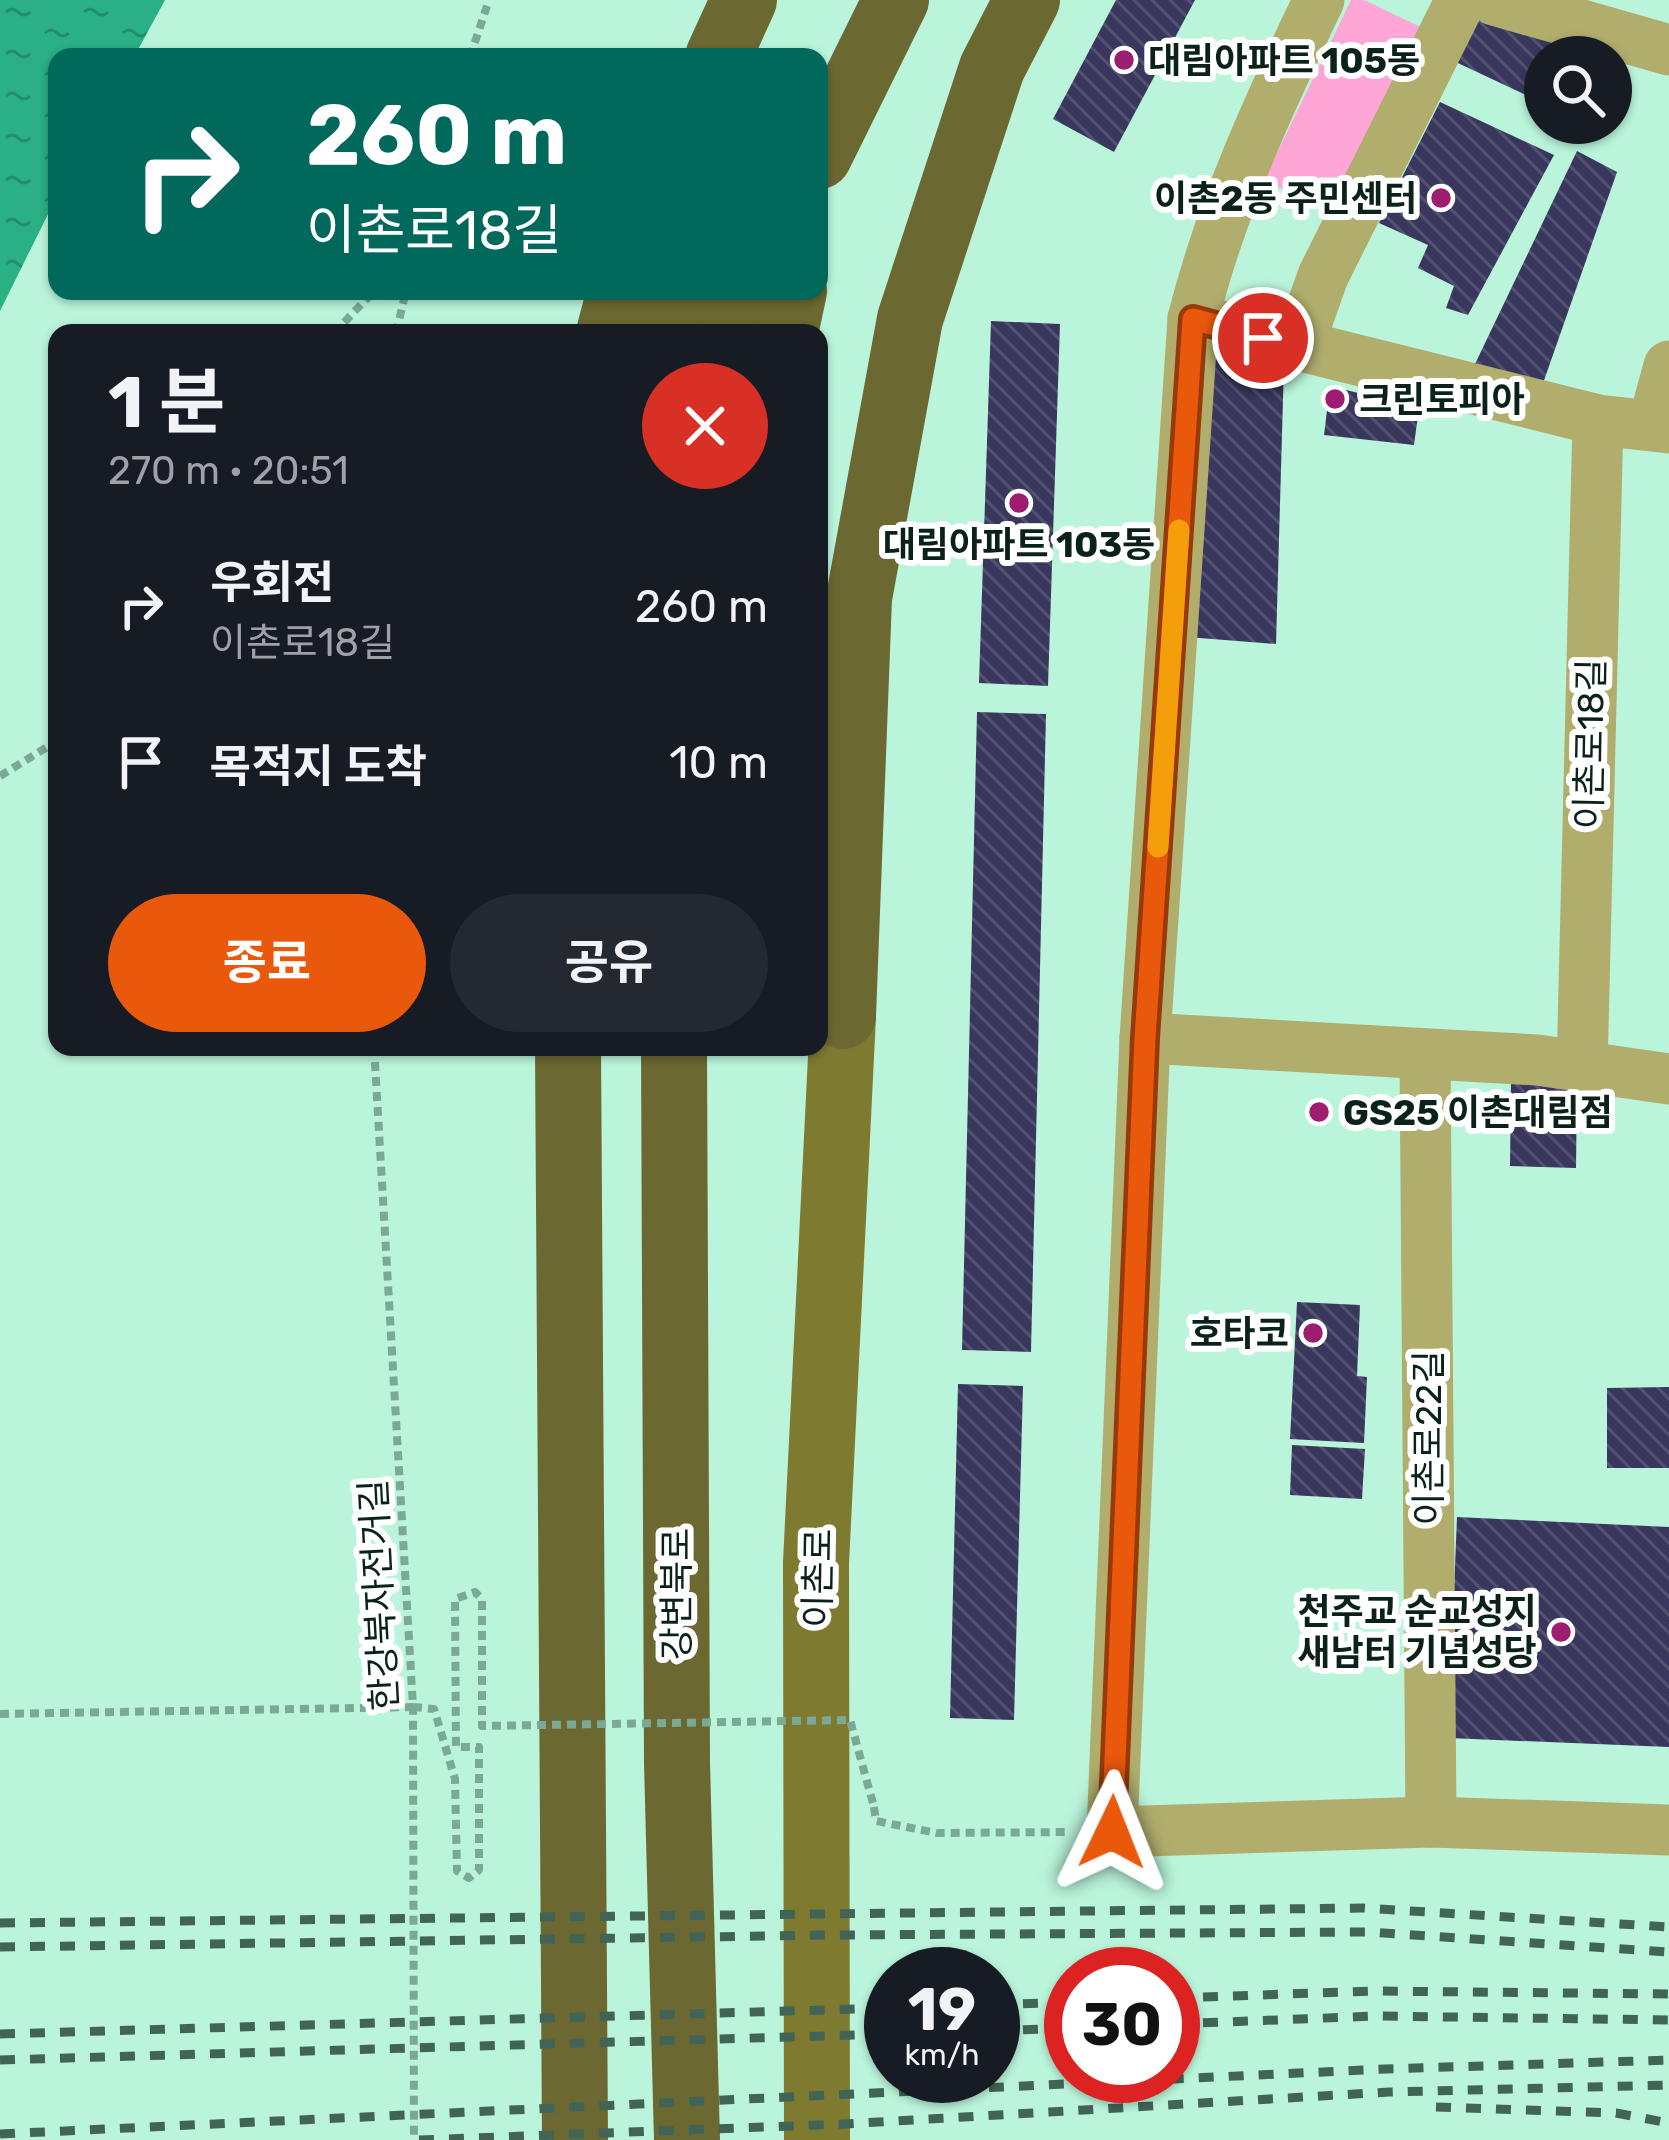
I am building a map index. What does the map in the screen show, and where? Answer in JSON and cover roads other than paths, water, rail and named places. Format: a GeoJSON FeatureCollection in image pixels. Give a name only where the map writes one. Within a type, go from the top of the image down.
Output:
{"type":"FeatureCollection","features":[{"type":"Feature","properties":{"kind":"highway"},"geometry":{"type":"LineString","coordinates":[[828,146],[896,0]]}},
{"type":"Feature","properties":{"kind":"highway"},"geometry":{"type":"LineString","coordinates":[[828,994],[859,598],[910,319],[992,68],[1027,0]]}},
{"type":"Feature","properties":{"kind":"highway"},"geometry":{"type":"LineString","coordinates":[[568,1056],[575,2140]]}},
{"type":"Feature","properties":{"kind":"highway","name":"강변북로"},"geometry":{"type":"LineString","coordinates":[[674,1056],[676,1762],[687,2140]]}},
{"type":"Feature","properties":{"kind":"main road","name":"이촌로"},"geometry":{"type":"LineString","coordinates":[[782,2140],[785,1561],[823,1056]]}},
{"type":"Feature","properties":{"kind":"main road","name":"이촌로"},"geometry":{"type":"LineString","coordinates":[[817,2140],[816,1563],[825,1056]]}},
{"type":"Feature","properties":{"kind":"street"},"geometry":{"type":"LineString","coordinates":[[1319,0],[1266,109],[1204,275],[1193,319],[1145,1038],[1112,1832],[1431,1822],[1669,1830]]}},
{"type":"Feature","properties":{"kind":"street"},"geometry":{"type":"LineString","coordinates":[[1298,347],[1323,276],[1461,0]]}},
{"type":"Feature","properties":{"kind":"street"},"geometry":{"type":"LineString","coordinates":[[1494,0],[1669,50]]}},
{"type":"Feature","properties":{"kind":"street"},"geometry":{"type":"LineString","coordinates":[[1193,319],[1598,420],[1661,427],[1669,366]]}},
{"type":"Feature","properties":{"kind":"street","name":"이촌로18길"},"geometry":{"type":"LineString","coordinates":[[1582,1069],[1598,420]]}},
{"type":"Feature","properties":{"kind":"street"},"geometry":{"type":"LineString","coordinates":[[1145,1038],[1537,1060],[1669,1079]]}},
{"type":"Feature","properties":{"kind":"street","name":"이촌로22길"},"geometry":{"type":"LineString","coordinates":[[1425,1054],[1431,1822]]}},
{"type":"Feature","properties":{"kind":"water"},"geometry":{"type":"Polygon","coordinates":[[[0,0],[165,0],[139,48],[48,48],[48,214],[0,311],[0,0]]]}},
{"type":"Feature","properties":{"kind":"railway"},"geometry":{"type":"LineString","coordinates":[[0,1923],[1363,1908],[1669,1927]]}},
{"type":"Feature","properties":{"kind":"railway"},"geometry":{"type":"LineString","coordinates":[[0,1947],[1367,1932],[1669,1952]]}},
{"type":"Feature","properties":{"kind":"railway"},"geometry":{"type":"LineString","coordinates":[[1200,1997],[1375,1991],[1669,1994]]}},
{"type":"Feature","properties":{"kind":"railway"},"geometry":{"type":"LineString","coordinates":[[1020,2004],[1044,2003]]}},
{"type":"Feature","properties":{"kind":"railway"},"geometry":{"type":"LineString","coordinates":[[0,2034],[864,2009]]}},
{"type":"Feature","properties":{"kind":"railway"},"geometry":{"type":"LineString","coordinates":[[1200,2023],[1377,2016],[1669,2020]]}},
{"type":"Feature","properties":{"kind":"railway"},"geometry":{"type":"LineString","coordinates":[[1020,2030],[1044,2029]]}},
{"type":"Feature","properties":{"kind":"railway"},"geometry":{"type":"LineString","coordinates":[[0,2060],[864,2035]]}},
{"type":"Feature","properties":{"kind":"railway"},"geometry":{"type":"LineString","coordinates":[[0,2134],[1669,2060]]}},
{"type":"Feature","properties":{"kind":"railway"},"geometry":{"type":"LineString","coordinates":[[419,2140],[845,2124],[1389,2092],[1669,2085]]}},
{"type":"Feature","properties":{"kind":"railway"},"geometry":{"type":"LineString","coordinates":[[1436,2107],[1616,2113],[1669,2123]]}},
{"type":"Feature","properties":{"kind":"place","name":"대림아파트 105동"},"geometry":{"type":"Point","coordinates":[1124,60]}},
{"type":"Feature","properties":{"kind":"place","name":"이촌2동 주민센터"},"geometry":{"type":"Point","coordinates":[1441,198]}},
{"type":"Feature","properties":{"kind":"place","name":"크린토피아"},"geometry":{"type":"Point","coordinates":[1335,399]}},
{"type":"Feature","properties":{"kind":"place","name":"대림아파트 103동"},"geometry":{"type":"Point","coordinates":[1019,503]}},
{"type":"Feature","properties":{"kind":"place","name":"GS25 이촌대림점"},"geometry":{"type":"Point","coordinates":[1319,1112]}},
{"type":"Feature","properties":{"kind":"place","name":"호타코"},"geometry":{"type":"Point","coordinates":[1313,1333]}},
{"type":"Feature","properties":{"kind":"place","name":"천주교 순교성지 새남터 기념성당"},"geometry":{"type":"Point","coordinates":[1561,1632]}}]}
